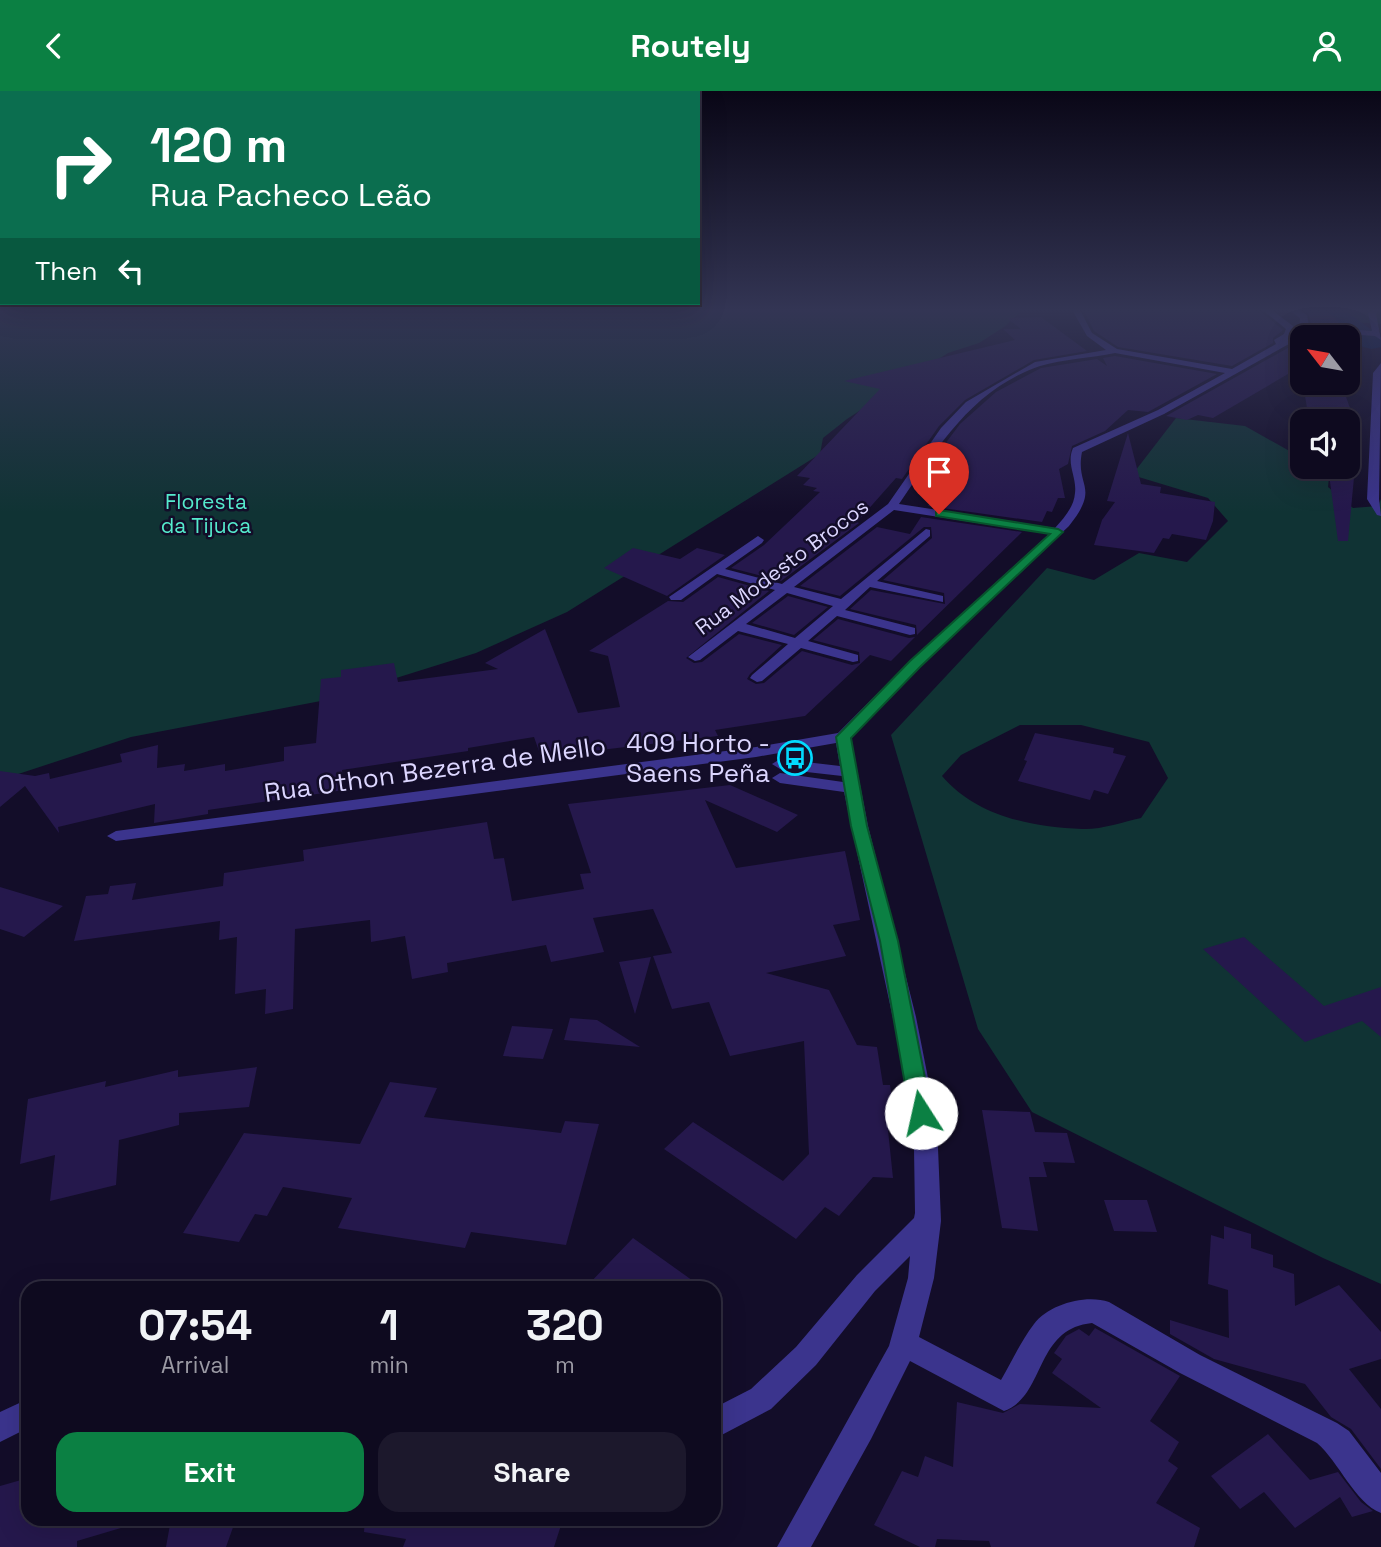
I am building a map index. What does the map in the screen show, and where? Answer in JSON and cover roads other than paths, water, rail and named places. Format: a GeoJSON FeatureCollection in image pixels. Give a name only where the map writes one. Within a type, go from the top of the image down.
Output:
{"type":"FeatureCollection","features":[{"type":"Feature","properties":{"kind":"street","name":"Rua Modesto Brocos"},"geometry":{"type":"LineString","coordinates":[[695,657],[892,506],[944,430],[969,404],[1014,376]]}},
{"type":"Feature","properties":{"kind":"street"},"geometry":{"type":"LineString","coordinates":[[793,1547],[861,1429],[904,1343],[920,1284],[928,1221],[926,1140],[907,1032],[843,737],[915,664],[1058,532],[1076,507],[1081,492],[1074,457],[1077,450],[1161,412],[1223,376]]}},
{"type":"Feature","properties":{"kind":"street"},"geometry":{"type":"LineString","coordinates":[[1377,376],[1373,499],[1381,513]]}},
{"type":"Feature","properties":{"kind":"street"},"geometry":{"type":"LineString","coordinates":[[892,506],[1058,532]]}},
{"type":"Feature","properties":{"kind":"street"},"geometry":{"type":"LineString","coordinates":[[757,678],[926,533]]}},
{"type":"Feature","properties":{"kind":"street"},"geometry":{"type":"LineString","coordinates":[[676,597],[758,540]]}},
{"type":"Feature","properties":{"kind":"street"},"geometry":{"type":"LineString","coordinates":[[716,570],[785,589],[910,631]]}},
{"type":"Feature","properties":{"kind":"street"},"geometry":{"type":"LineString","coordinates":[[868,583],[938,599]]}},
{"type":"Feature","properties":{"kind":"street"},"geometry":{"type":"LineString","coordinates":[[737,626],[853,657]]}},
{"type":"Feature","properties":{"kind":"street","name":"Rua Othon Bezerra de Mello"},"geometry":{"type":"LineString","coordinates":[[116,837],[743,753],[843,737]]}},
{"type":"Feature","properties":{"kind":"street"},"geometry":{"type":"LineString","coordinates":[[780,771],[851,780]]}},
{"type":"Feature","properties":{"kind":"street"},"geometry":{"type":"LineString","coordinates":[[721,1420],[761,1399],[797,1365],[866,1283],[928,1221]]}},
{"type":"Feature","properties":{"kind":"street"},"geometry":{"type":"LineString","coordinates":[[904,1343],[997,1395],[1007,1396],[1045,1331],[1052,1324],[1086,1310],[1099,1311],[1190,1364],[1327,1433],[1338,1442],[1381,1498]]}},
{"type":"Feature","properties":{"kind":"street"},"geometry":{"type":"LineString","coordinates":[[0,1427],[21,1416]]}},
{"type":"Feature","properties":{"kind":"place","name":"409 Horto - Saens Peña"},"geometry":{"type":"Point","coordinates":[795,758]}},
{"type":"Feature","properties":{"kind":"park label","name":"Floresta da Tijuca"},"geometry":{"type":"Point","coordinates":[206,514]}}]}
